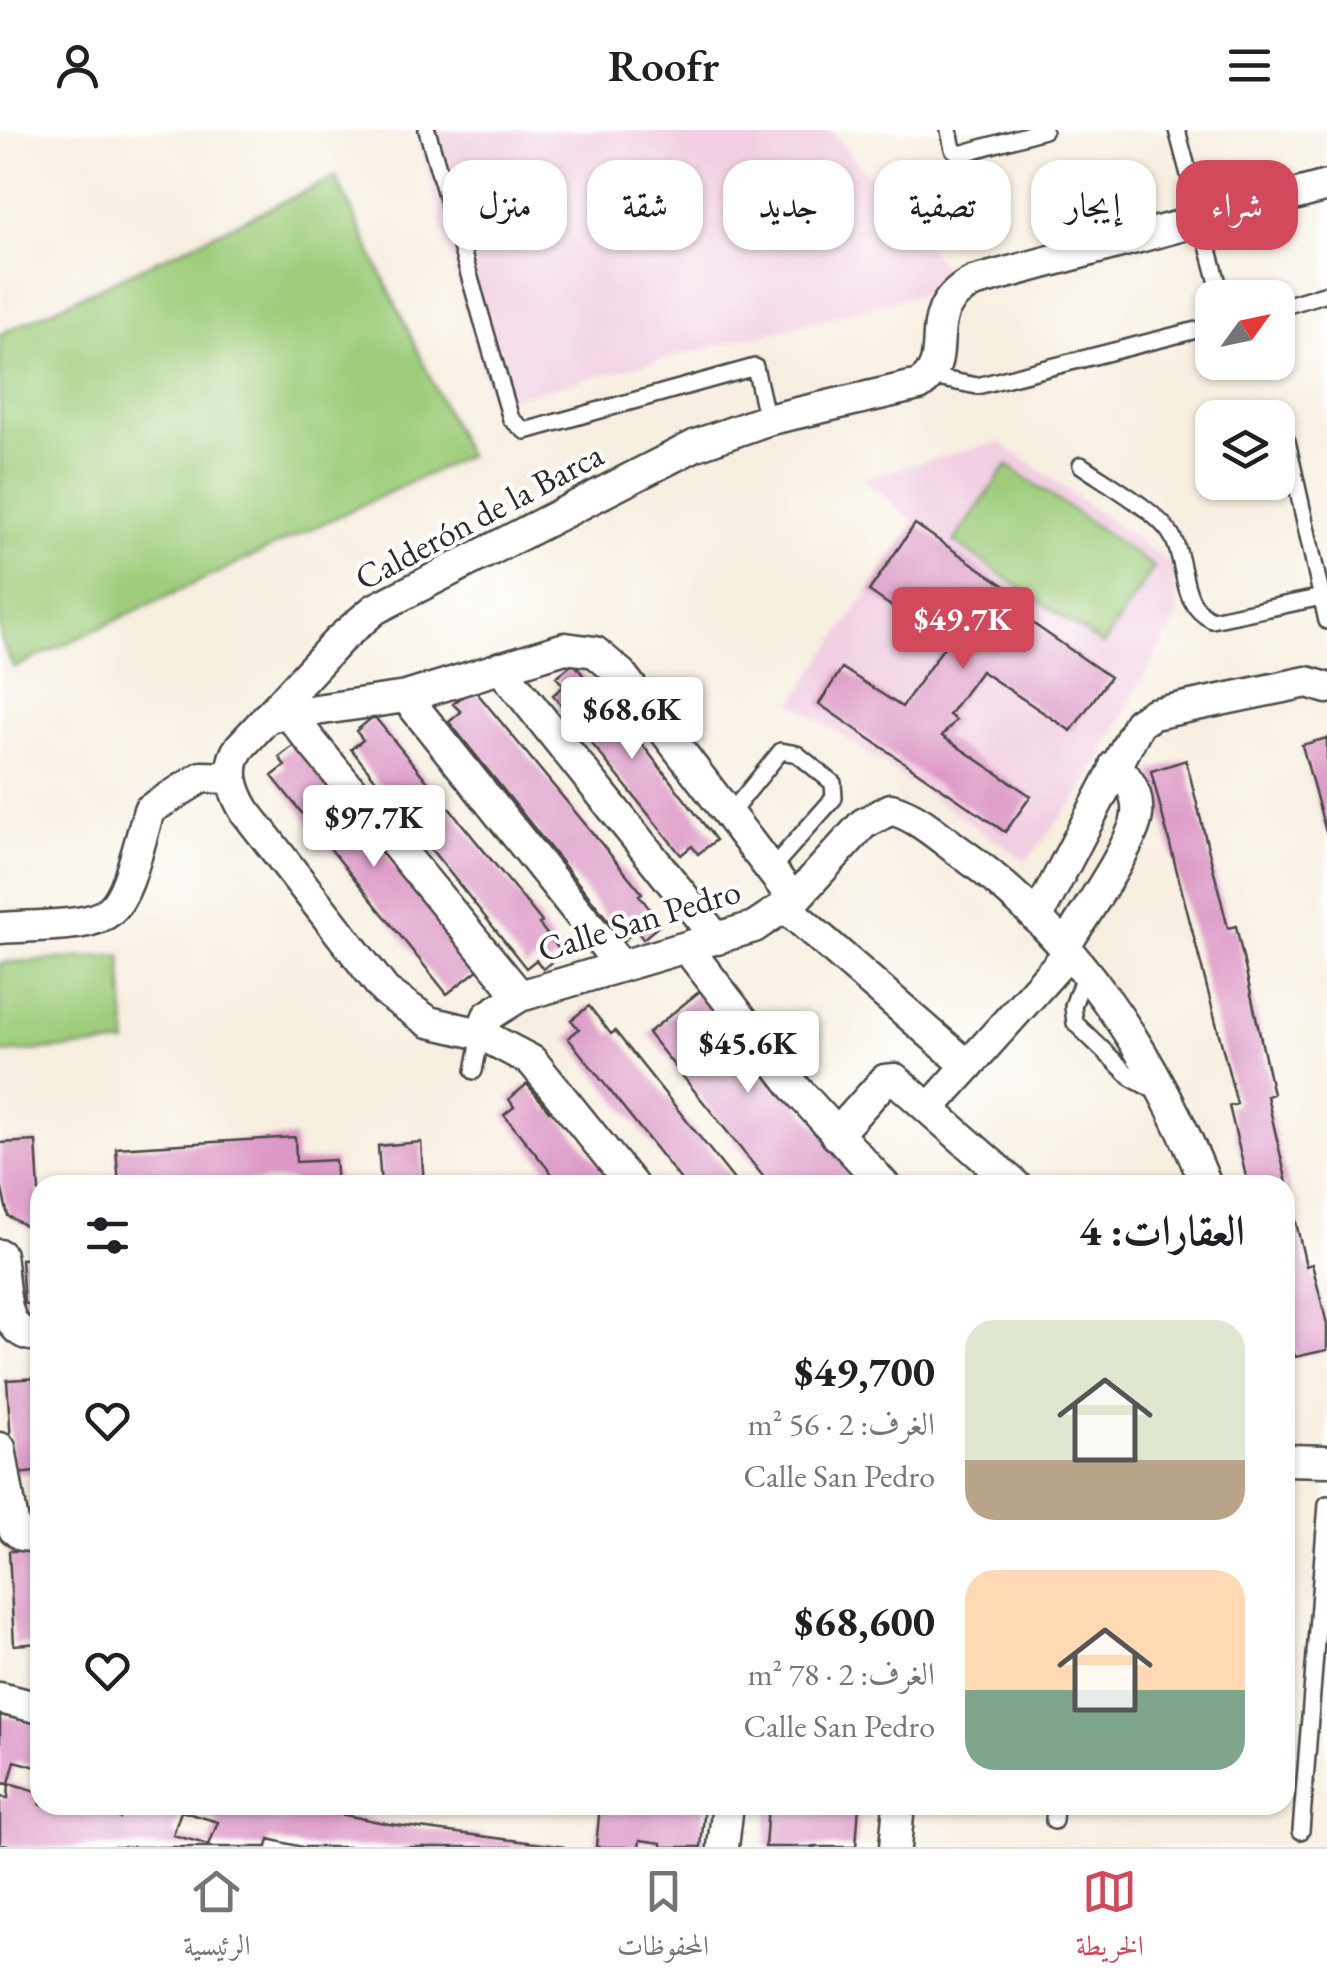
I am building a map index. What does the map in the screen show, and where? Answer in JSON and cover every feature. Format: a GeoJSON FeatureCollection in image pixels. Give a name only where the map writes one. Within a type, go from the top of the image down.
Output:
{"type":"FeatureCollection","features":[{"type":"Feature","properties":{"kind":"street"},"geometry":{"type":"LineString","coordinates":[[1298,194],[1327,186]]}},
{"type":"Feature","properties":{"kind":"street"},"geometry":{"type":"LineString","coordinates":[[932,377],[937,363],[940,316],[955,292],[996,275],[1176,229]]}},
{"type":"Feature","properties":{"kind":"street","name":"Calderón de la Barca"},"geometry":{"type":"LineString","coordinates":[[232,778],[234,756],[279,717],[348,632],[375,609],[696,445],[768,420],[904,390],[932,377]]}},
{"type":"Feature","properties":{"kind":"street"},"geometry":{"type":"LineString","coordinates":[[279,717],[406,698],[566,648],[596,652],[620,674],[771,869],[789,903],[968,1066]]}},
{"type":"Feature","properties":{"kind":"street"},"geometry":{"type":"LineString","coordinates":[[500,667],[717,939]]}},
{"type":"Feature","properties":{"kind":"street"},"geometry":{"type":"LineString","coordinates":[[1037,918],[1139,723],[1153,714],[1306,682],[1327,688]]}},
{"type":"Feature","properties":{"kind":"street"},"geometry":{"type":"LineString","coordinates":[[406,698],[621,966]]}},
{"type":"Feature","properties":{"kind":"street"},"geometry":{"type":"LineString","coordinates":[[279,717],[520,996]]}},
{"type":"Feature","properties":{"kind":"street"},"geometry":{"type":"LineString","coordinates":[[929,1109],[1072,958],[1133,830],[1135,796],[1129,780],[1115,766]]}},
{"type":"Feature","properties":{"kind":"street"},"geometry":{"type":"LineString","coordinates":[[0,928],[100,920],[117,908],[127,889],[149,810],[202,777],[232,778],[245,812],[385,990],[428,1022],[481,1034],[532,1061],[624,1175]]}},
{"type":"Feature","properties":{"kind":"street","name":"Calle San Pedro"},"geometry":{"type":"LineString","coordinates":[[481,1034],[488,1016],[520,996],[754,928],[789,903],[862,824],[891,809],[906,813],[975,862],[1037,918],[1072,958],[1146,1057],[1199,1175]]}},
{"type":"Feature","properties":{"kind":"street"},"geometry":{"type":"LineString","coordinates":[[687,948],[740,1021],[874,1175]]}},
{"type":"Feature","properties":{"kind":"street"},"geometry":{"type":"LineString","coordinates":[[836,1135],[888,1078],[895,1079],[1003,1175]]}},
{"type":"Feature","properties":{"kind":"street"},"geometry":{"type":"LineString","coordinates":[[0,1254],[7,1316],[16,1329],[30,1336]]}},
{"type":"Feature","properties":{"kind":"street"},"geometry":{"type":"LineString","coordinates":[[0,1448],[14,1528],[30,1536]]}},
{"type":"Feature","properties":{"kind":"street"},"geometry":{"type":"LineString","coordinates":[[1295,1460],[1327,1461]]}},
{"type":"Feature","properties":{"kind":"street"},"geometry":{"type":"LineString","coordinates":[[0,1698],[30,1706]]}},
{"type":"Feature","properties":{"kind":"street"},"geometry":{"type":"LineString","coordinates":[[723,1847],[727,1815]]}},
{"type":"Feature","properties":{"kind":"street"},"geometry":{"type":"LineString","coordinates":[[895,1847],[897,1815]]}},
{"type":"Feature","properties":{"kind":"lane"},"geometry":{"type":"LineString","coordinates":[[428,130],[511,420],[518,428],[525,431],[755,367],[768,420]]}},
{"type":"Feature","properties":{"kind":"lane"},"geometry":{"type":"LineString","coordinates":[[949,130],[953,149],[960,154],[1044,130]]}},
{"type":"Feature","properties":{"kind":"lane"},"geometry":{"type":"LineString","coordinates":[[1177,130],[1185,160]]}},
{"type":"Feature","properties":{"kind":"lane"},"geometry":{"type":"LineString","coordinates":[[1209,250],[1217,280]]}},
{"type":"Feature","properties":{"kind":"lane"},"geometry":{"type":"LineString","coordinates":[[1295,303],[1327,294]]}},
{"type":"Feature","properties":{"kind":"lane"},"geometry":{"type":"LineString","coordinates":[[932,377],[977,386],[1195,330]]}},
{"type":"Feature","properties":{"kind":"lane"},"geometry":{"type":"LineString","coordinates":[[1081,465],[1166,528],[1174,539],[1189,600],[1202,616],[1212,620],[1322,597]]}},
{"type":"Feature","properties":{"kind":"lane"},"geometry":{"type":"LineString","coordinates":[[1295,477],[1327,621]]}},
{"type":"Feature","properties":{"kind":"lane"},"geometry":{"type":"LineString","coordinates":[[729,815],[781,751],[797,754],[833,782],[834,798],[771,869]]}},
{"type":"Feature","properties":{"kind":"lane"},"geometry":{"type":"LineString","coordinates":[[474,1072],[481,1034]]}},
{"type":"Feature","properties":{"kind":"lane"},"geometry":{"type":"LineString","coordinates":[[1300,1831],[1327,1504]]}},
{"type":"Feature","properties":{"kind":"shaded area"},"geometry":{"type":"Polygon","coordinates":[[[416,130],[831,130],[874,182],[874,250],[931,250],[959,284],[491,403],[449,250],[567,250],[567,160],[443,160],[443,228],[416,130]]]}},
{"type":"Feature","properties":{"kind":"shaded area"},"geometry":{"type":"Polygon","coordinates":[[[1000,442],[1173,566],[1178,614],[1082,791],[1026,861],[793,702],[915,524],[862,478],[1000,442]]]}},
{"type":"Feature","properties":{"kind":"green space"},"geometry":{"type":"Polygon","coordinates":[[[336,177],[467,456],[14,668],[0,639],[0,334],[336,177]]]}},
{"type":"Feature","properties":{"kind":"green space"},"geometry":{"type":"Polygon","coordinates":[[[1007,465],[1154,567],[1103,645],[954,542],[1007,465]]]}},
{"type":"Feature","properties":{"kind":"green space"},"geometry":{"type":"Polygon","coordinates":[[[121,955],[127,1044],[0,1053],[0,963],[121,955]]]}},
{"type":"Feature","properties":{"kind":"building"},"geometry":{"type":"Polygon","coordinates":[[[915,524],[1024,599],[1015,611],[1110,677],[1071,731],[981,671],[949,715],[956,720],[942,736],[1031,796],[1005,832],[819,704],[842,668],[902,707],[946,644],[869,591],[915,524]]]}},
{"type":"Feature","properties":{"kind":"building"},"geometry":{"type":"Polygon","coordinates":[[[574,663],[594,690],[598,687],[716,840],[698,854],[692,846],[681,855],[553,695],[564,686],[556,677],[574,663]]]}},
{"type":"Feature","properties":{"kind":"building"},"geometry":{"type":"Polygon","coordinates":[[[473,688],[642,893],[639,895],[661,924],[643,939],[636,930],[624,940],[449,722],[461,712],[453,704],[473,688]]]}},
{"type":"Feature","properties":{"kind":"building"},"geometry":{"type":"Polygon","coordinates":[[[374,716],[542,922],[539,924],[562,953],[543,969],[536,960],[526,968],[351,749],[363,740],[356,731],[374,716]]]}},
{"type":"Feature","properties":{"kind":"building"},"geometry":{"type":"Polygon","coordinates":[[[1327,738],[1327,832],[1326,832],[1302,745],[1327,738]]]}},
{"type":"Feature","properties":{"kind":"building"},"geometry":{"type":"Polygon","coordinates":[[[297,743],[479,969],[447,994],[272,776],[285,766],[279,757],[297,743]]]}},
{"type":"Feature","properties":{"kind":"building"},"geometry":{"type":"Polygon","coordinates":[[[1186,760],[1228,928],[1236,926],[1273,1094],[1267,1096],[1285,1175],[1246,1175],[1229,1106],[1237,1104],[1151,771],[1186,760]]]}},
{"type":"Feature","properties":{"kind":"building"},"geometry":{"type":"Polygon","coordinates":[[[705,987],[856,1175],[762,1175],[648,1033],[705,987]]]}},
{"type":"Feature","properties":{"kind":"building"},"geometry":{"type":"Polygon","coordinates":[[[589,1006],[611,1034],[615,1031],[730,1175],[677,1175],[568,1038],[579,1029],[571,1020],[589,1006]]]}},
{"type":"Feature","properties":{"kind":"building"},"geometry":{"type":"Polygon","coordinates":[[[527,1084],[549,1111],[553,1108],[607,1175],[553,1175],[504,1115],[514,1107],[509,1099],[527,1084]]]}},
{"type":"Feature","properties":{"kind":"building"},"geometry":{"type":"Polygon","coordinates":[[[295,1137],[296,1162],[335,1160],[336,1175],[118,1175],[116,1148],[295,1137]]]}},
{"type":"Feature","properties":{"kind":"building"},"geometry":{"type":"Polygon","coordinates":[[[36,1141],[38,1175],[30,1175],[30,1228],[8,1216],[0,1181],[0,1143],[36,1141]]]}},
{"type":"Feature","properties":{"kind":"building"},"geometry":{"type":"Polygon","coordinates":[[[421,1142],[423,1175],[380,1175],[378,1146],[421,1142]]]}},
{"type":"Feature","properties":{"kind":"building"},"geometry":{"type":"Polygon","coordinates":[[[1295,1218],[1306,1266],[1312,1264],[1327,1324],[1327,1350],[1295,1357],[1295,1218]]]}},
{"type":"Feature","properties":{"kind":"building"},"geometry":{"type":"Polygon","coordinates":[[[21,1259],[30,1259],[30,1304],[24,1304],[21,1259]]]}},
{"type":"Feature","properties":{"kind":"building"},"geometry":{"type":"Polygon","coordinates":[[[30,1379],[30,1473],[13,1474],[7,1380],[30,1379]]]}},
{"type":"Feature","properties":{"kind":"building"},"geometry":{"type":"Polygon","coordinates":[[[30,1550],[30,1644],[14,1645],[9,1551],[30,1550]]]}},
{"type":"Feature","properties":{"kind":"building"},"geometry":{"type":"Polygon","coordinates":[[[0,1715],[30,1722],[30,1765],[15,1761],[9,1783],[0,1784],[0,1715]]]}},
{"type":"Feature","properties":{"kind":"building"},"geometry":{"type":"Polygon","coordinates":[[[9,1783],[30,1789],[30,1815],[180,1815],[173,1835],[209,1845],[218,1822],[194,1815],[345,1815],[565,1847],[302,1847],[269,1839],[267,1847],[14,1847],[0,1843],[0,1797],[8,1798],[9,1783]]]}},
{"type":"Feature","properties":{"kind":"building"},"geometry":{"type":"Polygon","coordinates":[[[599,1815],[704,1815],[701,1847],[662,1847],[662,1843],[640,1840],[639,1847],[596,1847],[599,1815]]]}},
{"type":"Feature","properties":{"kind":"building"},"geometry":{"type":"Polygon","coordinates":[[[767,1815],[858,1815],[856,1847],[765,1847],[767,1815]]]}}]}
